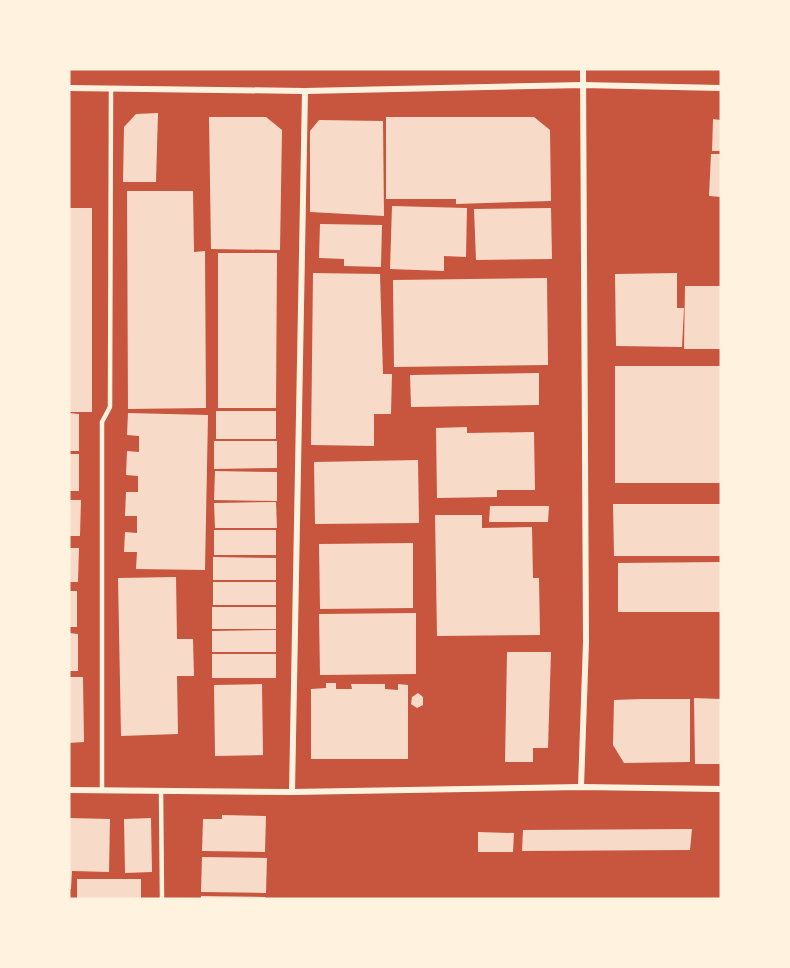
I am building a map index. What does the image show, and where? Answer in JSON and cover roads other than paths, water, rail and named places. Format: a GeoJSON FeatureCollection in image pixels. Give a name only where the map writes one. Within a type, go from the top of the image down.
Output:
{"type":"FeatureCollection","features":[{"type":"Feature","properties":{"kind":"street"},"geometry":{"type":"LineString","coordinates":[[581,787],[586,642],[583,69]]}},
{"type":"Feature","properties":{"kind":"street"},"geometry":{"type":"LineString","coordinates":[[69,88],[305,91],[583,85],[721,88]]}},
{"type":"Feature","properties":{"kind":"street"},"geometry":{"type":"LineString","coordinates":[[292,792],[305,91]]}},
{"type":"Feature","properties":{"kind":"street"},"geometry":{"type":"LineString","coordinates":[[69,790],[292,792],[581,787],[721,789]]}},
{"type":"Feature","properties":{"kind":"lane"},"geometry":{"type":"LineString","coordinates":[[102,790],[102,422],[110,407],[111,88]]}},
{"type":"Feature","properties":{"kind":"lane"},"geometry":{"type":"LineString","coordinates":[[161,791],[162,899]]}}]}
